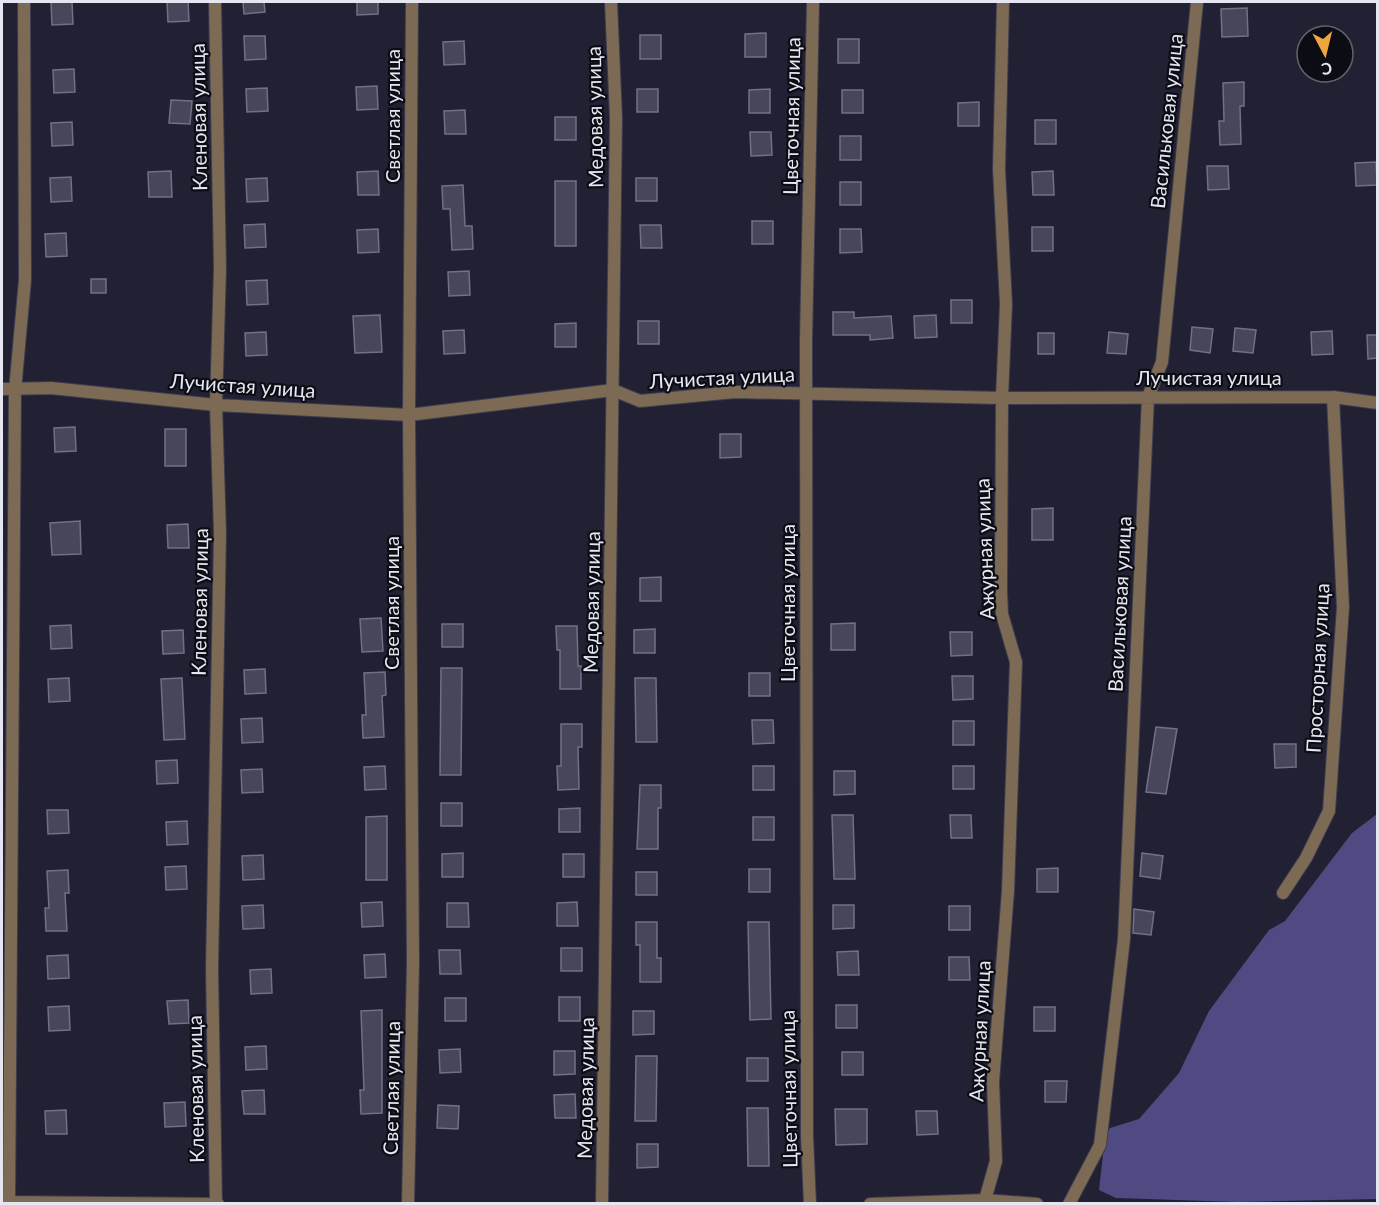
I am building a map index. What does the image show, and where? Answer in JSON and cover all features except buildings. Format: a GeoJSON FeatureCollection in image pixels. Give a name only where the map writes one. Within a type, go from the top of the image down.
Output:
{"type":"FeatureCollection","features":[{"type":"Feature","properties":{"kind":"street"},"geometry":{"type":"LineString","coordinates":[[24,2],[25,280],[15,390],[5,1202],[217,1203]]}},
{"type":"Feature","properties":{"kind":"street","name":"Кленовая улица"},"geometry":{"type":"LineString","coordinates":[[216,2],[220,268],[216,405],[220,532],[212,969],[217,1203]]}},
{"type":"Feature","properties":{"kind":"street","name":"Светлая улица"},"geometry":{"type":"LineString","coordinates":[[408,1203],[413,962],[409,415],[412,2]]}},
{"type":"Feature","properties":{"kind":"street","name":"Медовая улица"},"geometry":{"type":"LineString","coordinates":[[602,1203],[616,118],[611,2]]}},
{"type":"Feature","properties":{"kind":"street","name":"Цветочная улица"},"geometry":{"type":"LineString","coordinates":[[810,1203],[807,1136],[806,392],[813,2]]}},
{"type":"Feature","properties":{"kind":"street","name":"Ажурная улица"},"geometry":{"type":"LineString","coordinates":[[986,1200],[996,1161],[993,1082],[1008,891],[1016,662],[1002,614],[1002,398],[1006,304],[999,169],[1003,2]]}},
{"type":"Feature","properties":{"kind":"street","name":"Васильковая улица"},"geometry":{"type":"LineString","coordinates":[[1070,1203],[1100,1145],[1124,939],[1148,397],[1162,362],[1197,2]]}},
{"type":"Feature","properties":{"kind":"street","name":"Лучистая улица"},"geometry":{"type":"LineString","coordinates":[[2,389],[51,388],[216,405],[409,415],[613,390],[640,401],[735,392],[806,392],[1002,398],[1333,397],[1377,403]]}},
{"type":"Feature","properties":{"kind":"street","name":"Просторная улица"},"geometry":{"type":"LineString","coordinates":[[1283,893],[1306,858],[1329,811],[1343,607],[1333,397]]}},
{"type":"Feature","properties":{"kind":"street"},"geometry":{"type":"LineString","coordinates":[[870,1203],[986,1200],[1037,1203]]}},
{"type":"Feature","properties":{"kind":"shaded area"},"geometry":{"type":"Polygon","coordinates":[[[1377,814],[1377,1199],[1238,1202],[1116,1198],[1099,1190],[1105,1137],[1110,1128],[1139,1119],[1179,1073],[1209,1011],[1269,930],[1285,921],[1352,833],[1377,814]]]}}]}
